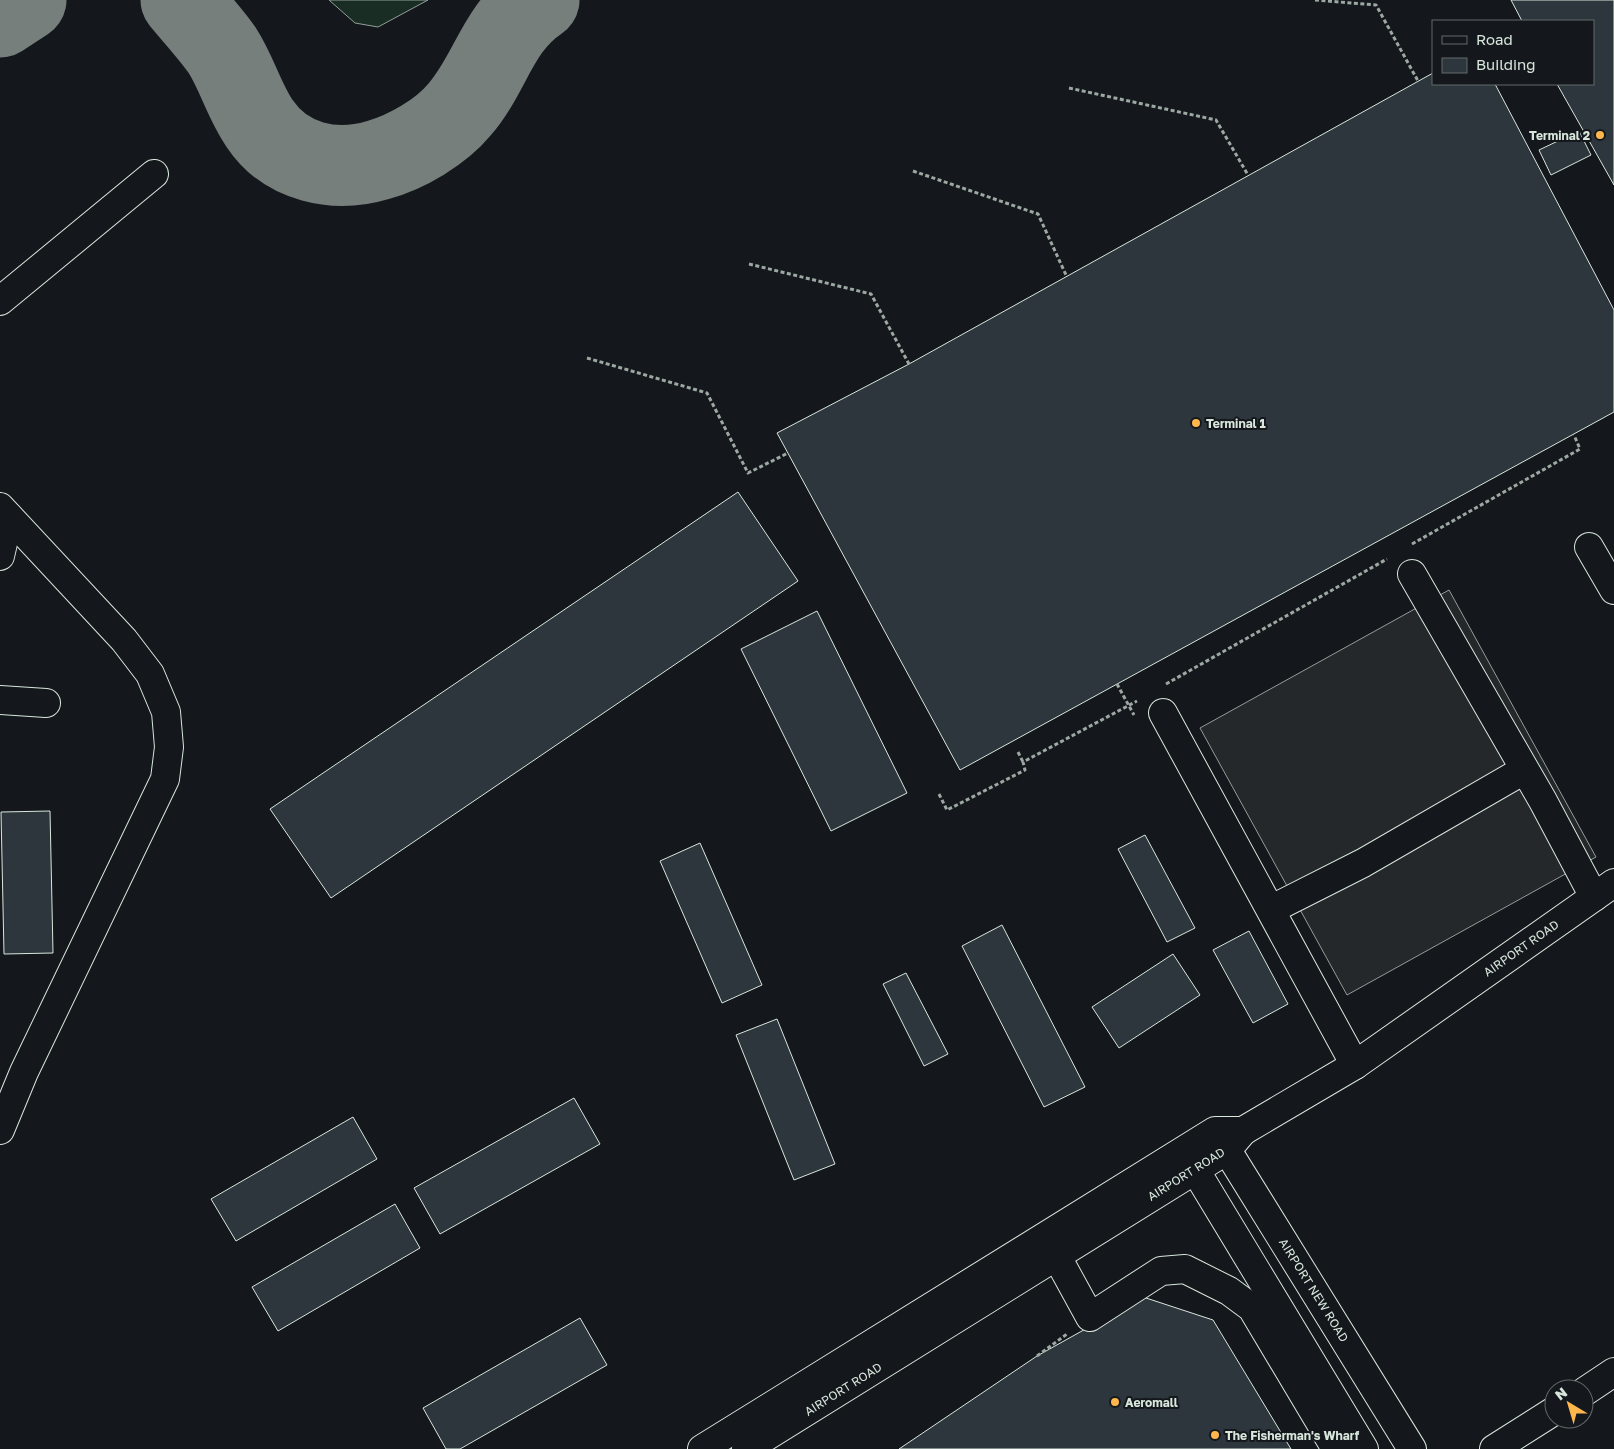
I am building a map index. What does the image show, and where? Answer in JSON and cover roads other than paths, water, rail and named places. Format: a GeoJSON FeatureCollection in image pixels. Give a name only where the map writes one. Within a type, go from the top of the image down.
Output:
{"type":"FeatureCollection","features":[{"type":"Feature","properties":{"kind":"main road"},"geometry":{"type":"LineString","coordinates":[[0,301],[154,174]]}},
{"type":"Feature","properties":{"kind":"main road"},"geometry":{"type":"LineString","coordinates":[[0,556],[5,512]]}},
{"type":"Feature","properties":{"kind":"main road"},"geometry":{"type":"LineString","coordinates":[[0,1130],[24,1072],[165,779],[169,747],[166,712],[150,674],[124,640],[5,512]]}},
{"type":"Feature","properties":{"kind":"main road"},"geometry":{"type":"LineString","coordinates":[[1589,547],[1614,590]]}},
{"type":"Feature","properties":{"kind":"main road"},"geometry":{"type":"LineString","coordinates":[[1412,574],[1524,770],[1604,890]]}},
{"type":"Feature","properties":{"kind":"main road"},"geometry":{"type":"LineString","coordinates":[[0,700],[46,703]]}},
{"type":"Feature","properties":{"kind":"main road"},"geometry":{"type":"LineString","coordinates":[[1163,713],[1272,909],[1355,1064]]}},
{"type":"Feature","properties":{"kind":"main road"},"geometry":{"type":"LineString","coordinates":[[1272,909],[1363,863],[1524,770]]}},
{"type":"Feature","properties":{"kind":"main road","name":"AIRPORT ROAD"},"geometry":{"type":"LineString","coordinates":[[746,1449],[939,1330],[1056,1255],[1090,1221],[1189,1160],[1355,1064],[1604,890]]}},
{"type":"Feature","properties":{"kind":"main road","name":"AIRPORT NEW ROAD"},"geometry":{"type":"LineString","coordinates":[[1228,1137],[1412,1449]]}},
{"type":"Feature","properties":{"kind":"main road"},"geometry":{"type":"LineString","coordinates":[[1189,1160],[1364,1449]]}},
{"type":"Feature","properties":{"kind":"main road"},"geometry":{"type":"LineString","coordinates":[[702,1449],[1090,1221]]}},
{"type":"Feature","properties":{"kind":"main road"},"geometry":{"type":"LineString","coordinates":[[1056,1255],[1090,1317],[1161,1272],[1185,1269],[1229,1291],[1252,1308],[1336,1449]]}},
{"type":"Feature","properties":{"kind":"main road"},"geometry":{"type":"LineString","coordinates":[[1594,1385],[1614,1372]]}},
{"type":"Feature","properties":{"kind":"main road"},"geometry":{"type":"LineString","coordinates":[[1494,1449],[1544,1417]]}},
{"type":"Feature","properties":{"kind":"place","name":"Terminal 2"},"geometry":{"type":"Point","coordinates":[1600,135]}},
{"type":"Feature","properties":{"kind":"place","name":"Terminal 1"},"geometry":{"type":"Point","coordinates":[1196,423]}},
{"type":"Feature","properties":{"kind":"place","name":"Aeromall"},"geometry":{"type":"Point","coordinates":[1115,1402]}},
{"type":"Feature","properties":{"kind":"place","name":"The Fisherman's Wharf"},"geometry":{"type":"Point","coordinates":[1215,1435]}}]}
